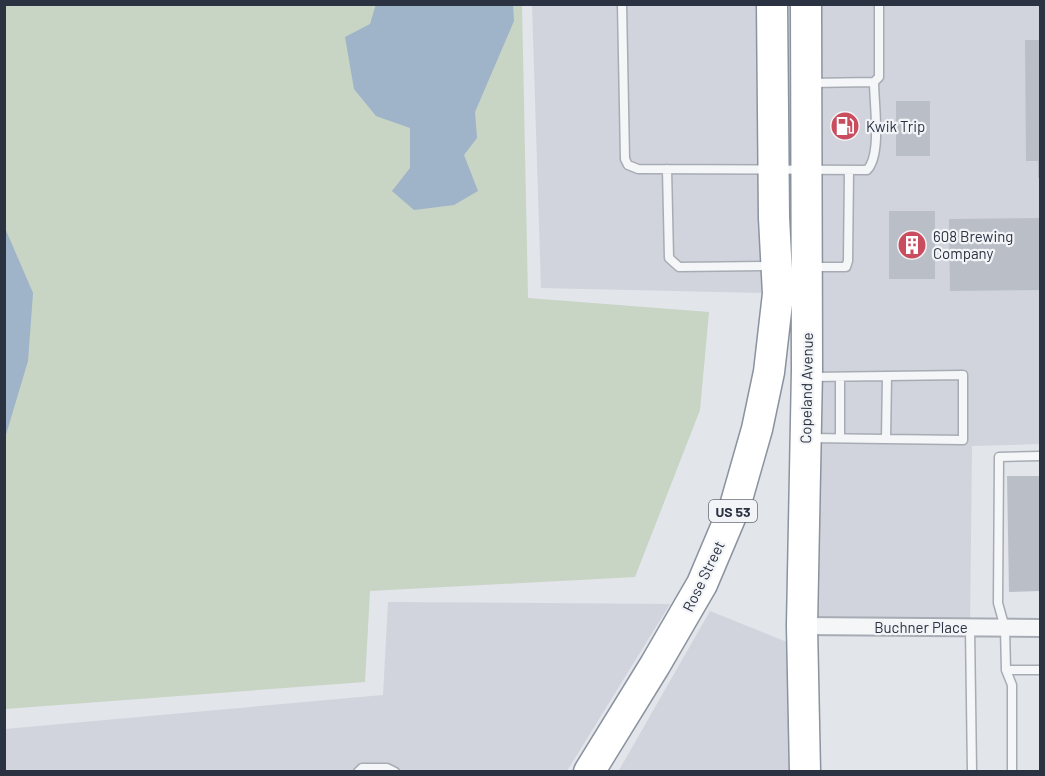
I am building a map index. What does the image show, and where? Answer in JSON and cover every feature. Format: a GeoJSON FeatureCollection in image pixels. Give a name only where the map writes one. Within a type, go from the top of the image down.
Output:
{"type":"FeatureCollection","features":[{"type":"Feature","properties":{"kind":"highway","name":"US 53"},"geometry":{"type":"LineString","coordinates":[[772,4],[774,169]]}},
{"type":"Feature","properties":{"kind":"highway","name":"Copeland Avenue"},"geometry":{"type":"LineString","coordinates":[[805,771],[802,626],[807,377],[792,267],[806,170],[806,4]]}},
{"type":"Feature","properties":{"kind":"highway","name":"Rose Street"},"geometry":{"type":"LineString","coordinates":[[589,771],[656,665],[702,584],[735,506],[757,429],[769,372],[778,294],[792,267],[774,218],[774,169]]}},
{"type":"Feature","properties":{"kind":"street","name":"Buchner Place"},"geometry":{"type":"LineString","coordinates":[[802,626],[1041,628]]}},
{"type":"Feature","properties":{"kind":"lane"},"geometry":{"type":"LineString","coordinates":[[622,4],[624,159],[628,165],[638,169],[867,170],[873,163],[874,81]]}},
{"type":"Feature","properties":{"kind":"lane"},"geometry":{"type":"LineString","coordinates":[[806,83],[874,81],[879,77],[881,68],[879,4]]}},
{"type":"Feature","properties":{"kind":"lane"},"geometry":{"type":"LineString","coordinates":[[667,169],[669,258],[679,267],[846,267],[848,261],[849,170]]}},
{"type":"Feature","properties":{"kind":"lane"},"geometry":{"type":"LineString","coordinates":[[806,438],[963,440],[963,375],[807,377]]}},
{"type":"Feature","properties":{"kind":"lane"},"geometry":{"type":"LineString","coordinates":[[886,439],[887,376]]}},
{"type":"Feature","properties":{"kind":"lane"},"geometry":{"type":"LineString","coordinates":[[840,377],[840,438]]}},
{"type":"Feature","properties":{"kind":"lane"},"geometry":{"type":"LineString","coordinates":[[1012,771],[1012,685],[1006,670],[1005,627],[998,603],[999,457],[1041,456]]}},
{"type":"Feature","properties":{"kind":"lane"},"geometry":{"type":"LineString","coordinates":[[970,627],[972,771]]}},
{"type":"Feature","properties":{"kind":"lane"},"geometry":{"type":"LineString","coordinates":[[1006,670],[1041,670]]}},
{"type":"Feature","properties":{"kind":"lane"},"geometry":{"type":"LineString","coordinates":[[358,771],[362,768],[387,768],[395,771]]}},
{"type":"Feature","properties":{"kind":"shaded area"},"geometry":{"type":"Polygon","coordinates":[[[532,5],[1040,5],[1040,444],[972,446],[970,628],[802,626],[810,294],[541,288],[532,5]]]}},
{"type":"Feature","properties":{"kind":"shaded area"},"geometry":{"type":"Polygon","coordinates":[[[388,602],[670,604],[567,771],[5,772],[5,729],[383,695],[388,602]]]}},
{"type":"Feature","properties":{"kind":"shaded area"},"geometry":{"type":"Polygon","coordinates":[[[710,611],[802,648],[805,771],[618,772],[710,611]]]}},
{"type":"Feature","properties":{"kind":"green space"},"geometry":{"type":"Polygon","coordinates":[[[5,5],[522,5],[528,298],[709,312],[700,410],[635,577],[370,591],[365,682],[5,709],[5,5]]]}},
{"type":"Feature","properties":{"kind":"water"},"geometry":{"type":"Polygon","coordinates":[[[376,4],[513,5],[514,21],[475,112],[477,138],[464,155],[478,191],[454,205],[414,210],[392,191],[410,168],[410,128],[376,116],[354,89],[345,37],[370,24],[376,4]]]}},
{"type":"Feature","properties":{"kind":"water"},"geometry":{"type":"Polygon","coordinates":[[[5,228],[33,293],[28,361],[5,438],[5,228]]]}},
{"type":"Feature","properties":{"kind":"building"},"geometry":{"type":"Polygon","coordinates":[[[1025,40],[1040,40],[1040,178],[1038,178],[1038,161],[1026,161],[1025,40]]]}},
{"type":"Feature","properties":{"kind":"building"},"geometry":{"type":"Polygon","coordinates":[[[896,101],[930,101],[930,156],[896,156],[896,101]]]}},
{"type":"Feature","properties":{"kind":"building","name":"608 Brewing Company"},"geometry":{"type":"Polygon","coordinates":[[[889,211],[935,211],[935,279],[889,279],[889,211]]]}},
{"type":"Feature","properties":{"kind":"building"},"geometry":{"type":"Polygon","coordinates":[[[1040,218],[1040,290],[950,291],[949,219],[1040,218]]]}},
{"type":"Feature","properties":{"kind":"building"},"geometry":{"type":"Polygon","coordinates":[[[1007,476],[1040,476],[1040,591],[1009,592],[1007,476]]]}},
{"type":"Feature","properties":{"kind":"place","name":"Kwik Trip"},"geometry":{"type":"Point","coordinates":[845,126]}},
{"type":"Feature","properties":{"kind":"place","name":"608 Brewing Company"},"geometry":{"type":"Point","coordinates":[912,245]}}]}
